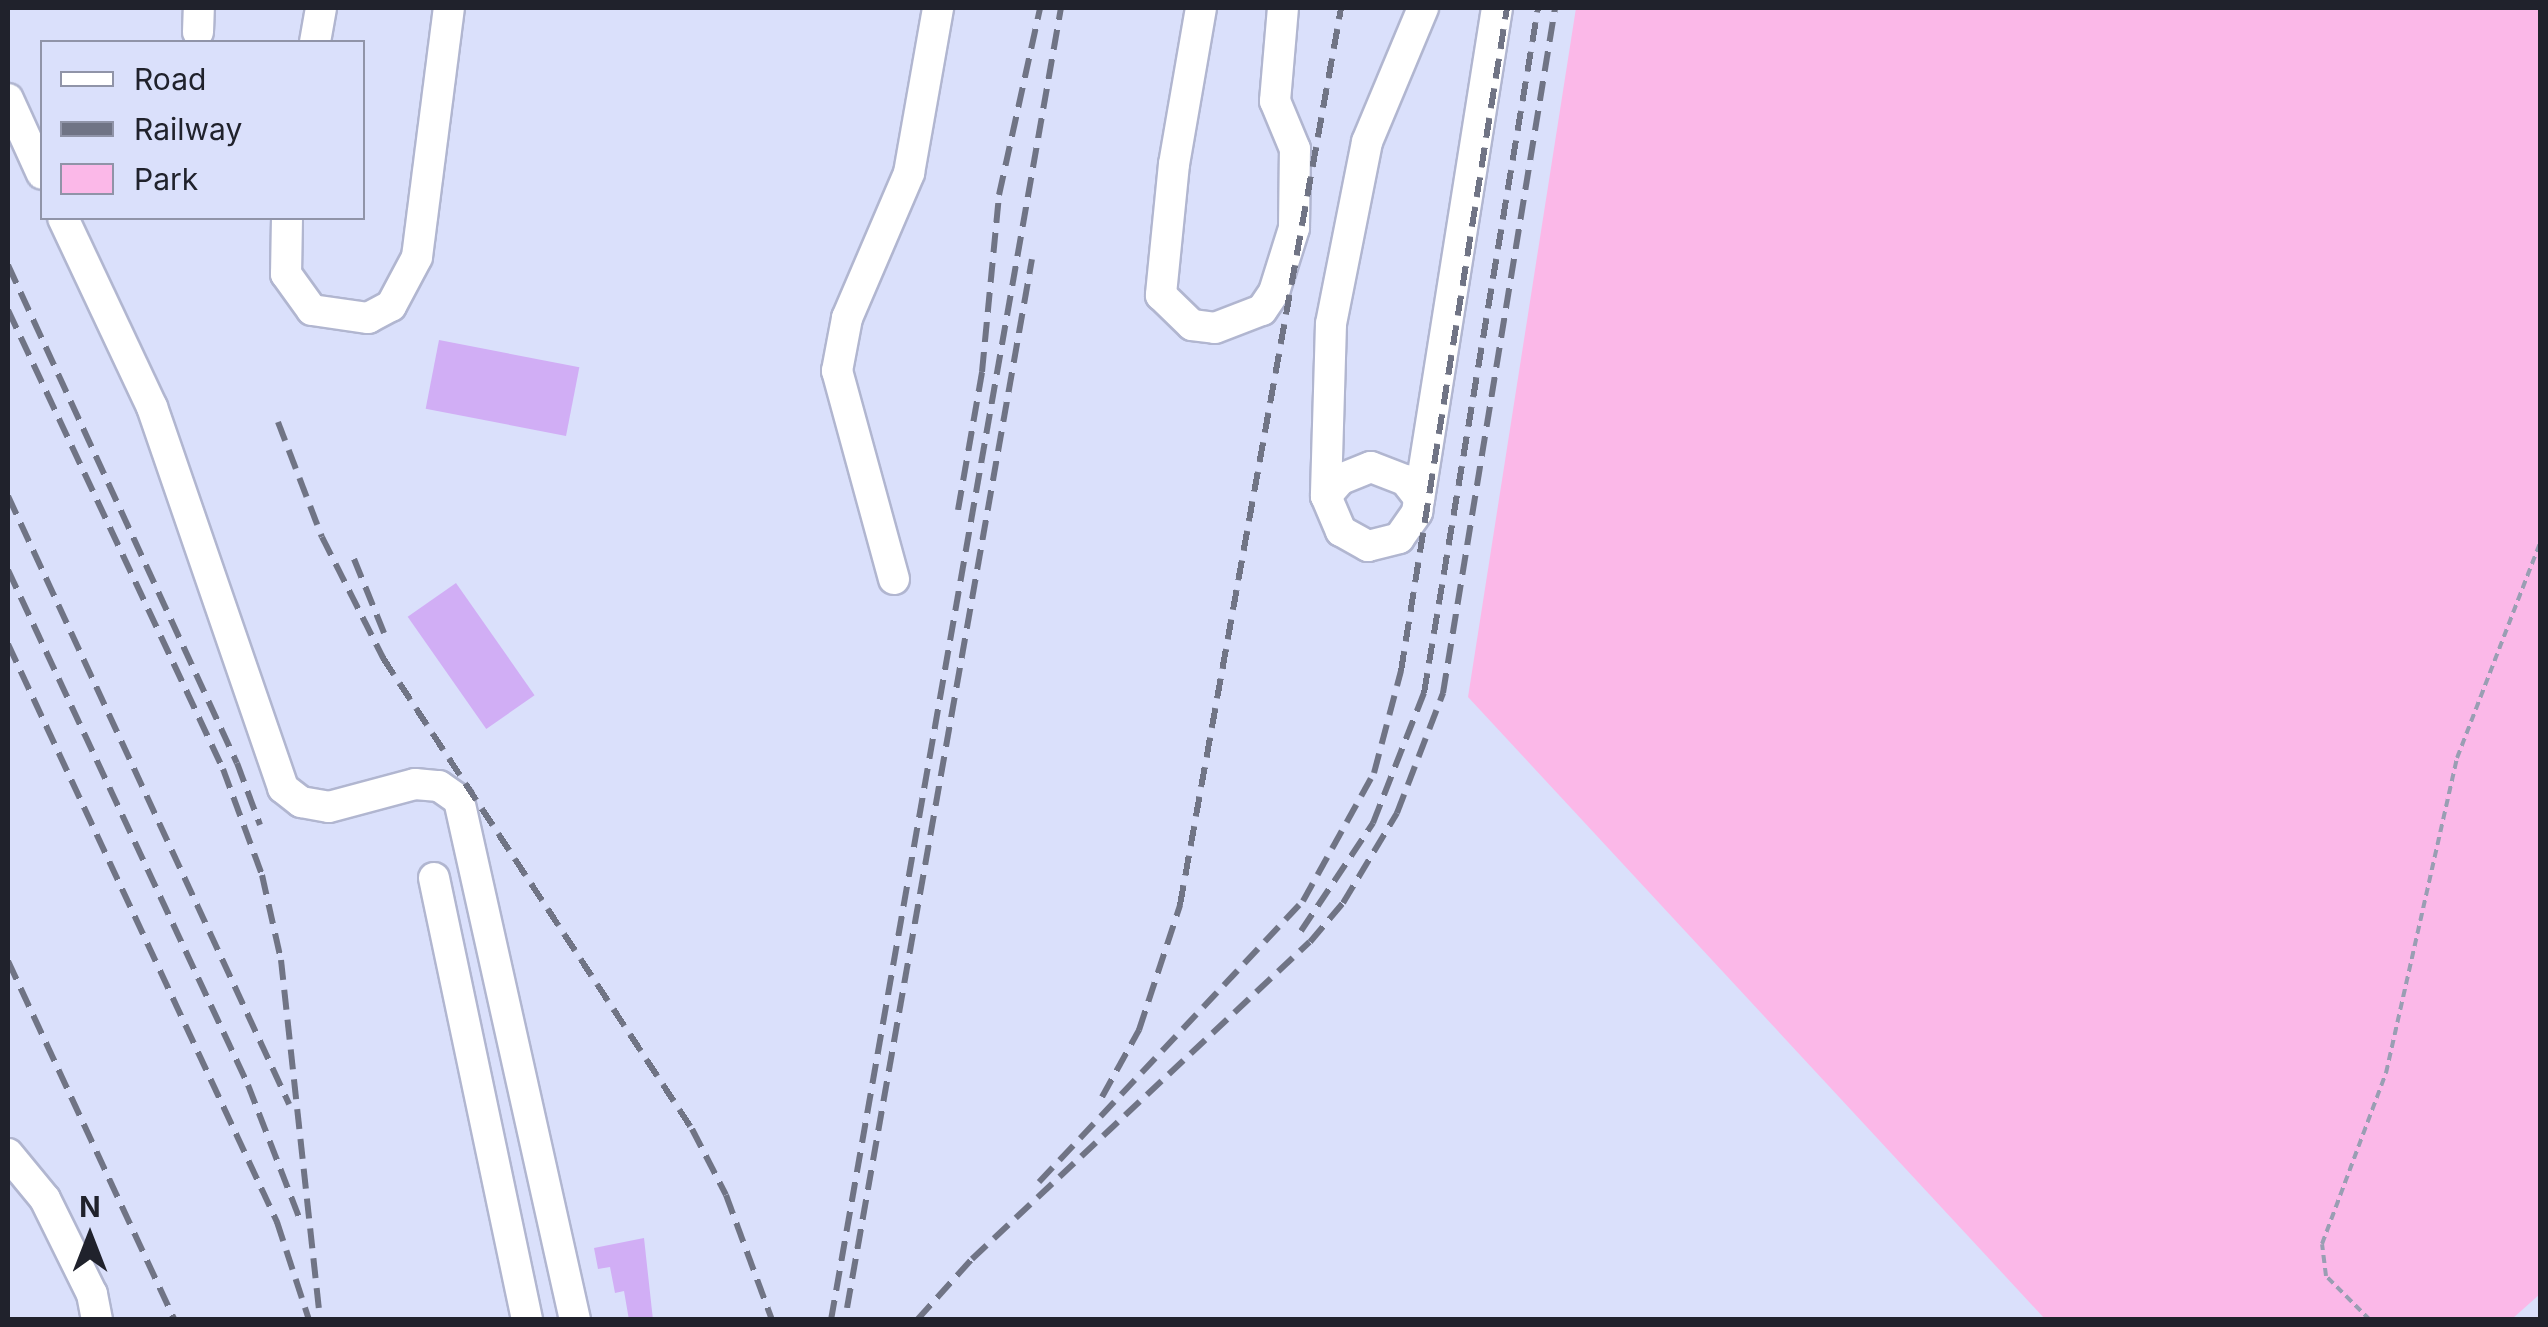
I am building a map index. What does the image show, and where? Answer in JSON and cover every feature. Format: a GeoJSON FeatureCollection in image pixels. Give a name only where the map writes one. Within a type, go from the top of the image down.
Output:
{"type":"FeatureCollection","features":[{"type":"Feature","properties":{"kind":"lane"},"geometry":{"type":"LineString","coordinates":[[316,40],[321,8]]}},
{"type":"Feature","properties":{"kind":"lane"},"geometry":{"type":"LineString","coordinates":[[286,220],[286,274],[312,310],[368,318],[391,306],[417,257],[448,8]]}},
{"type":"Feature","properties":{"kind":"lane"},"geometry":{"type":"LineString","coordinates":[[894,579],[840,400],[838,360],[848,318],[908,173],[938,8]]}},
{"type":"Feature","properties":{"kind":"lane"},"geometry":{"type":"LineString","coordinates":[[1201,8],[1174,164],[1161,294],[1192,326],[1215,328],[1262,310],[1274,292],[1294,228],[1295,150],[1275,101],[1284,8]]}},
{"type":"Feature","properties":{"kind":"lane"},"geometry":{"type":"LineString","coordinates":[[1423,8],[1368,142],[1334,306],[1326,496],[1342,531],[1368,546],[1399,538],[1410,527],[1419,498],[1497,8]]}},
{"type":"Feature","properties":{"kind":"lane"},"geometry":{"type":"LineString","coordinates":[[8,99],[40,170]]}},
{"type":"Feature","properties":{"kind":"lane"},"geometry":{"type":"LineString","coordinates":[[64,220],[152,407],[284,788],[301,802],[328,807],[415,784],[438,786],[459,800],[575,1320]]}},
{"type":"Feature","properties":{"kind":"lane"},"geometry":{"type":"LineString","coordinates":[[1326,496],[1341,479],[1371,467],[1405,480],[1419,498]]}},
{"type":"Feature","properties":{"kind":"lane"},"geometry":{"type":"LineString","coordinates":[[434,878],[527,1320]]}},
{"type":"Feature","properties":{"kind":"lane"},"geometry":{"type":"LineString","coordinates":[[8,1154],[45,1199],[92,1294],[97,1320]]}},
{"type":"Feature","properties":{"kind":"path"},"geometry":{"type":"LineString","coordinates":[[2370,1320],[2326,1276],[2322,1244],[2386,1073],[2457,758],[2540,543]]}},
{"type":"Feature","properties":{"kind":"green space"},"geometry":{"type":"Polygon","coordinates":[[[1576,8],[2540,8],[2540,1294],[2512,1319],[2045,1319],[1468,697],[1576,8]]]}},
{"type":"Feature","properties":{"kind":"building"},"geometry":{"type":"Polygon","coordinates":[[[439,340],[579,367],[566,436],[426,409],[439,340]]]}},
{"type":"Feature","properties":{"kind":"building"},"geometry":{"type":"Polygon","coordinates":[[[456,583],[535,695],[486,729],[408,617],[456,583]]]}},
{"type":"Feature","properties":{"kind":"building"},"geometry":{"type":"Polygon","coordinates":[[[644,1238],[653,1320],[629,1320],[624,1291],[615,1293],[610,1267],[598,1269],[594,1248],[644,1238]]]}},
{"type":"Feature","properties":{"kind":"railway"},"geometry":{"type":"LineString","coordinates":[[958,510],[982,372],[999,195],[1040,8]]}},
{"type":"Feature","properties":{"kind":"railway"},"geometry":{"type":"LineString","coordinates":[[831,1320],[1061,8]]}},
{"type":"Feature","properties":{"kind":"railway"},"geometry":{"type":"LineString","coordinates":[[1102,1097],[1139,1030],[1180,905],[1341,8]]}},
{"type":"Feature","properties":{"kind":"railway"},"geometry":{"type":"LineString","coordinates":[[1039,1182],[1303,901],[1374,773],[1401,671],[1507,8]]}},
{"type":"Feature","properties":{"kind":"railway"},"geometry":{"type":"LineString","coordinates":[[1301,931],[1373,823],[1424,693],[1538,8]]}},
{"type":"Feature","properties":{"kind":"railway"},"geometry":{"type":"LineString","coordinates":[[917,1320],[972,1259],[1310,942],[1343,903],[1397,813],[1443,693],[1555,8]]}},
{"type":"Feature","properties":{"kind":"railway"},"geometry":{"type":"LineString","coordinates":[[847,1308],[1032,259]]}},
{"type":"Feature","properties":{"kind":"railway"},"geometry":{"type":"LineString","coordinates":[[8,265],[237,763],[260,825]]}},
{"type":"Feature","properties":{"kind":"railway"},"geometry":{"type":"LineString","coordinates":[[8,310],[223,769],[262,875],[281,960],[320,1320]]}},
{"type":"Feature","properties":{"kind":"railway"},"geometry":{"type":"LineString","coordinates":[[278,422],[322,537],[383,658],[692,1129],[726,1195],[772,1320]]}},
{"type":"Feature","properties":{"kind":"railway"},"geometry":{"type":"LineString","coordinates":[[8,496],[289,1104]]}},
{"type":"Feature","properties":{"kind":"railway"},"geometry":{"type":"LineString","coordinates":[[354,559],[384,633]]}},
{"type":"Feature","properties":{"kind":"railway"},"geometry":{"type":"LineString","coordinates":[[8,570],[248,1085],[299,1217]]}},
{"type":"Feature","properties":{"kind":"railway"},"geometry":{"type":"LineString","coordinates":[[8,644],[277,1222],[309,1320]]}},
{"type":"Feature","properties":{"kind":"railway"},"geometry":{"type":"LineString","coordinates":[[8,961],[175,1320]]}}]}
